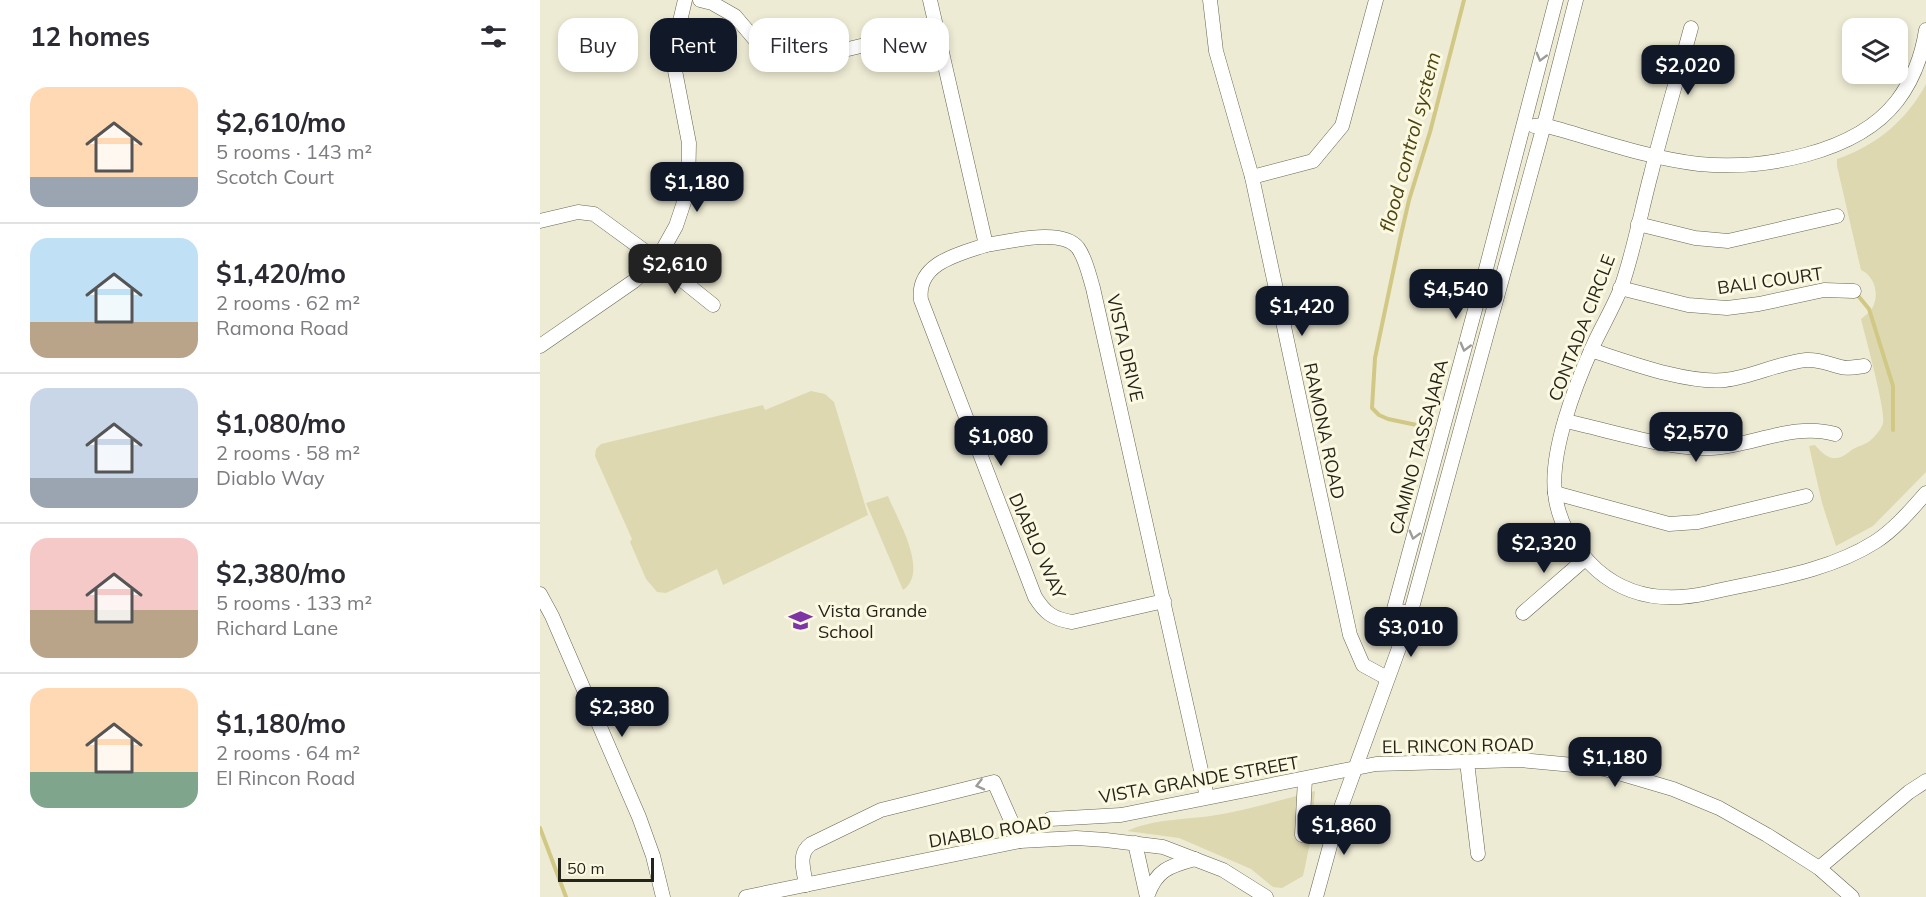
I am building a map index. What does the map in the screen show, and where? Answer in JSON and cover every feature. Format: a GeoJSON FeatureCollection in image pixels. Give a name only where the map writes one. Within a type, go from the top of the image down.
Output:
{"type":"FeatureCollection","features":[{"type":"Feature","properties":{"kind":"street"},"geometry":{"type":"LineString","coordinates":[[540,345],[605,303],[634,281],[657,260],[676,226],[688,190],[688,143],[672,55],[685,0]]}},
{"type":"Feature","properties":{"kind":"street"},"geometry":{"type":"LineString","coordinates":[[700,0],[711,3],[735,16],[757,42],[773,52],[794,59],[819,56],[861,46]]}},
{"type":"Feature","properties":{"kind":"street"},"geometry":{"type":"LineString","coordinates":[[930,0],[934,18]]}},
{"type":"Feature","properties":{"kind":"street","name":"RAMONA ROAD"},"geometry":{"type":"LineString","coordinates":[[1210,0],[1216,51],[1251,177],[1350,635],[1363,665],[1387,678]]}},
{"type":"Feature","properties":{"kind":"street"},"geometry":{"type":"LineString","coordinates":[[1251,177],[1313,161],[1342,126],[1376,0]]}},
{"type":"Feature","properties":{"kind":"street","name":"CAMINO TASSAJARA"},"geometry":{"type":"LineString","coordinates":[[1410,614],[1394,609],[1556,0]]}},
{"type":"Feature","properties":{"kind":"street","name":"CAMINO TASSAJARA"},"geometry":{"type":"LineString","coordinates":[[1316,897],[1339,813],[1410,614],[1576,0]]}},
{"type":"Feature","properties":{"kind":"street","name":"CONTADA CIRCLE"},"geometry":{"type":"LineString","coordinates":[[1691,28],[1620,288],[1578,380],[1565,421],[1555,465],[1555,493],[1561,519],[1573,543],[1585,559],[1603,575],[1622,587],[1645,595],[1670,598],[1697,595],[1826,566],[1853,554],[1877,541],[1908,514],[1926,493]]}},
{"type":"Feature","properties":{"kind":"street"},"geometry":{"type":"LineString","coordinates":[[1524,124],[1544,125],[1655,156],[1698,164],[1739,166],[1796,158],[1830,147],[1858,134],[1896,103],[1908,86],[1916,68],[1926,30]]}},
{"type":"Feature","properties":{"kind":"street"},"geometry":{"type":"LineString","coordinates":[[946,72],[986,245]]}},
{"type":"Feature","properties":{"kind":"street"},"geometry":{"type":"LineString","coordinates":[[540,221],[578,212],[594,214],[713,305]]}},
{"type":"Feature","properties":{"kind":"street"},"geometry":{"type":"LineString","coordinates":[[1638,224],[1695,238],[1728,241],[1837,216]]}},
{"type":"Feature","properties":{"kind":"street","name":"VISTA DRIVE"},"geometry":{"type":"LineString","coordinates":[[986,245],[1044,237],[1061,238],[1077,247],[1086,265],[1207,797]]}},
{"type":"Feature","properties":{"kind":"street","name":"DIABLO WAY"},"geometry":{"type":"LineString","coordinates":[[986,245],[945,259],[932,269],[920,291],[927,316],[1035,597],[1048,615],[1058,620],[1072,622],[1164,601]]}},
{"type":"Feature","properties":{"kind":"street","name":"BALI COURT"},"geometry":{"type":"LineString","coordinates":[[1620,288],[1688,305],[1727,308],[1759,304],[1824,290],[1854,291]]}},
{"type":"Feature","properties":{"kind":"street"},"geometry":{"type":"LineString","coordinates":[[1591,350],[1631,363],[1710,381],[1727,380],[1803,360],[1819,359],[1842,368],[1864,366]]}},
{"type":"Feature","properties":{"kind":"street"},"geometry":{"type":"LineString","coordinates":[[1565,421],[1691,447],[1713,448],[1805,430],[1821,430],[1835,434]]}},
{"type":"Feature","properties":{"kind":"street"},"geometry":{"type":"LineString","coordinates":[[1555,493],[1669,524],[1698,522],[1806,496]]}},
{"type":"Feature","properties":{"kind":"street"},"geometry":{"type":"LineString","coordinates":[[1523,613],[1585,559]]}},
{"type":"Feature","properties":{"kind":"street"},"geometry":{"type":"LineString","coordinates":[[540,594],[552,616],[639,816],[653,856],[663,897]]}},
{"type":"Feature","properties":{"kind":"street","name":"EL RINCON ROAD"},"geometry":{"type":"LineString","coordinates":[[1354,770],[1376,764],[1520,760],[1605,769],[1664,786],[1719,808],[1819,868],[1852,897]]}},
{"type":"Feature","properties":{"kind":"street"},"geometry":{"type":"LineString","coordinates":[[1467,762],[1478,854]]}},
{"type":"Feature","properties":{"kind":"street","name":"VISTA GRANDE STREET"},"geometry":{"type":"LineString","coordinates":[[1050,819],[1121,815],[1354,770]]}},
{"type":"Feature","properties":{"kind":"street"},"geometry":{"type":"LineString","coordinates":[[1302,835],[1305,779]]}},
{"type":"Feature","properties":{"kind":"street"},"geometry":{"type":"LineString","coordinates":[[1819,868],[1908,792],[1926,781]]}},
{"type":"Feature","properties":{"kind":"street"},"geometry":{"type":"LineString","coordinates":[[806,885],[802,855],[804,849],[811,844],[881,810],[994,782],[1020,842]]}},
{"type":"Feature","properties":{"kind":"street","name":"DIABLO ROAD"},"geometry":{"type":"LineString","coordinates":[[746,897],[1020,842],[1076,838],[1163,847],[1223,870],[1266,897]]}},
{"type":"Feature","properties":{"kind":"street"},"geometry":{"type":"LineString","coordinates":[[1135,843],[1147,897]]}},
{"type":"Feature","properties":{"kind":"street"},"geometry":{"type":"LineString","coordinates":[[1147,897],[1158,874],[1178,863],[1195,859]]}},
{"type":"Feature","properties":{"kind":"shaded area"},"geometry":{"type":"Polygon","coordinates":[[[1926,84],[1926,472],[1873,526],[1836,546],[1822,503],[1809,446],[1815,445],[1830,458],[1839,458],[1870,441],[1883,423],[1878,389],[1861,319],[1869,313],[1876,294],[1872,280],[1861,270],[1837,159],[1865,147],[1889,130],[1910,109],[1926,84]]]}},
{"type":"Feature","properties":{"kind":"shaded area"},"geometry":{"type":"Polygon","coordinates":[[[811,391],[825,394],[834,402],[868,515],[723,585],[717,569],[666,593],[657,592],[646,579],[630,542],[632,539],[595,456],[596,449],[601,444],[763,405],[765,410],[811,391]]]}},
{"type":"Feature","properties":{"kind":"shaded area"},"geometry":{"type":"Polygon","coordinates":[[[888,496],[904,531],[912,558],[913,571],[910,582],[903,590],[866,503],[888,496]]]}},
{"type":"Feature","properties":{"kind":"shaded area"},"geometry":{"type":"Polygon","coordinates":[[[1315,791],[1310,843],[1303,876],[1282,888],[1273,887],[1251,869],[1179,838],[1127,831],[1157,822],[1236,811],[1315,791]]]}},
{"type":"Feature","properties":{"kind":"waterway","name":"flood control system"},"geometry":{"type":"LineString","coordinates":[[1431,428],[1388,419],[1379,415],[1372,408],[1375,358],[1409,200],[1430,132],[1464,0]]}},
{"type":"Feature","properties":{"kind":"waterway"},"geometry":{"type":"LineString","coordinates":[[1855,292],[1869,309],[1893,386],[1893,430]]}},
{"type":"Feature","properties":{"kind":"waterway"},"geometry":{"type":"LineString","coordinates":[[540,828],[566,897]]}},
{"type":"Feature","properties":{"kind":"place","name":"Vista Grande School"},"geometry":{"type":"Point","coordinates":[800,621]}}]}
